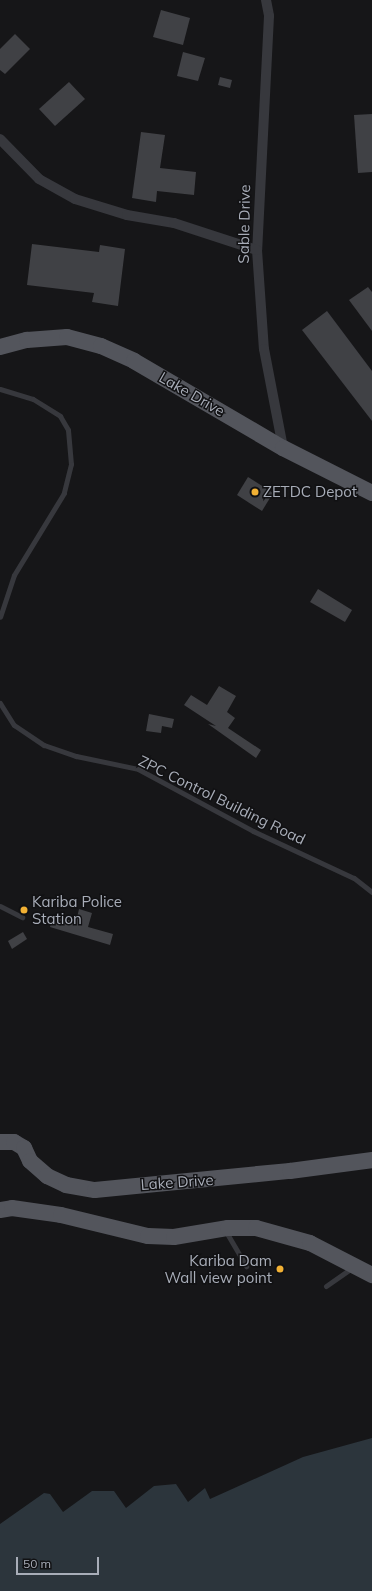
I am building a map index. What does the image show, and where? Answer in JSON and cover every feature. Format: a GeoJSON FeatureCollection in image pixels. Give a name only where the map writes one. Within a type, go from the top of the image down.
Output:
{"type":"FeatureCollection","features":[{"type":"Feature","properties":{"kind":"main road","name":"Lake Drive"},"geometry":{"type":"LineString","coordinates":[[0,347],[26,340],[67,337],[101,346],[134,361],[283,448],[372,493]]}},
{"type":"Feature","properties":{"kind":"main road","name":"Lake Drive"},"geometry":{"type":"LineString","coordinates":[[0,1142],[14,1142],[24,1148],[30,1161],[53,1179],[77,1188],[95,1190],[290,1172],[372,1160]]}},
{"type":"Feature","properties":{"kind":"main road"},"geometry":{"type":"LineString","coordinates":[[0,1210],[12,1208],[61,1214],[148,1236],[174,1237],[224,1228],[256,1228],[310,1242],[372,1275]]}},
{"type":"Feature","properties":{"kind":"street","name":"Sable Drive"},"geometry":{"type":"LineString","coordinates":[[266,0],[269,16],[257,250],[264,349],[283,448]]}},
{"type":"Feature","properties":{"kind":"street"},"geometry":{"type":"LineString","coordinates":[[0,139],[39,179],[75,199],[127,215],[174,223],[257,250]]}},
{"type":"Feature","properties":{"kind":"lane"},"geometry":{"type":"LineString","coordinates":[[0,389],[33,398],[60,416],[68,430],[71,464],[64,493],[14,575],[0,617]]}},
{"type":"Feature","properties":{"kind":"lane","name":"ZPC Control Building Road"},"geometry":{"type":"LineString","coordinates":[[0,703],[14,725],[44,745],[76,756],[138,769],[253,831],[354,878],[372,892]]}},
{"type":"Feature","properties":{"kind":"lane"},"geometry":{"type":"LineString","coordinates":[[0,906],[22,917]]}},
{"type":"Feature","properties":{"kind":"lane"},"geometry":{"type":"LineString","coordinates":[[224,1228],[246,1266]]}},
{"type":"Feature","properties":{"kind":"lane"},"geometry":{"type":"LineString","coordinates":[[326,1286],[354,1266]]}},
{"type":"Feature","properties":{"kind":"shaded area"},"geometry":{"type":"Polygon","coordinates":[[[372,1438],[372,1591],[0,1591],[0,1524],[44,1493],[50,1494],[63,1512],[92,1491],[114,1491],[126,1508],[154,1486],[176,1484],[188,1502],[205,1488],[210,1499],[303,1457],[372,1438]]]}},
{"type":"Feature","properties":{"kind":"building"},"geometry":{"type":"Polygon","coordinates":[[[161,10],[190,18],[183,45],[153,37],[161,10]]]}},
{"type":"Feature","properties":{"kind":"building"},"geometry":{"type":"Polygon","coordinates":[[[15,34],[30,49],[5,74],[0,70],[0,49],[15,34]]]}},
{"type":"Feature","properties":{"kind":"building"},"geometry":{"type":"Polygon","coordinates":[[[183,52],[205,58],[198,81],[177,76],[183,52]]]}},
{"type":"Feature","properties":{"kind":"building"},"geometry":{"type":"Polygon","coordinates":[[[220,77],[232,80],[230,88],[218,85],[220,77]]]}},
{"type":"Feature","properties":{"kind":"building"},"geometry":{"type":"Polygon","coordinates":[[[69,82],[85,99],[55,126],[39,109],[69,82]]]}},
{"type":"Feature","properties":{"kind":"building"},"geometry":{"type":"Polygon","coordinates":[[[372,114],[372,172],[358,173],[354,115],[372,114]]]}},
{"type":"Feature","properties":{"kind":"building"},"geometry":{"type":"Polygon","coordinates":[[[141,132],[165,135],[160,168],[196,172],[194,195],[157,191],[156,202],[132,198],[141,132]]]}},
{"type":"Feature","properties":{"kind":"building"},"geometry":{"type":"Polygon","coordinates":[[[32,244],[99,252],[100,245],[125,249],[118,306],[92,302],[94,293],[27,285],[32,244]]]}},
{"type":"Feature","properties":{"kind":"building"},"geometry":{"type":"Polygon","coordinates":[[[368,287],[372,292],[372,331],[349,300],[368,287]]]}},
{"type":"Feature","properties":{"kind":"building"},"geometry":{"type":"Polygon","coordinates":[[[327,311],[372,371],[372,421],[302,330],[327,311]]]}},
{"type":"Feature","properties":{"kind":"building"},"geometry":{"type":"Polygon","coordinates":[[[248,477],[273,493],[262,511],[237,495],[248,477]]]}},
{"type":"Feature","properties":{"kind":"building"},"geometry":{"type":"Polygon","coordinates":[[[318,589],[352,610],[345,622],[310,602],[318,589]]]}},
{"type":"Feature","properties":{"kind":"building"},"geometry":{"type":"Polygon","coordinates":[[[219,686],[236,696],[227,712],[235,718],[228,728],[261,750],[256,758],[208,724],[216,726],[184,705],[191,695],[207,705],[219,686]]]}},
{"type":"Feature","properties":{"kind":"building"},"geometry":{"type":"Polygon","coordinates":[[[149,714],[174,719],[172,728],[162,726],[161,733],[146,731],[149,714]]]}},
{"type":"Feature","properties":{"kind":"building"},"geometry":{"type":"Polygon","coordinates":[[[79,909],[92,913],[88,927],[113,934],[110,945],[50,927],[53,916],[76,922],[79,909]]]}},
{"type":"Feature","properties":{"kind":"building"},"geometry":{"type":"Polygon","coordinates":[[[23,932],[27,939],[12,949],[8,941],[23,932]]]}},
{"type":"Feature","properties":{"kind":"place","name":"ZETDC Depot"},"geometry":{"type":"Point","coordinates":[255,492]}},
{"type":"Feature","properties":{"kind":"place","name":"Kariba Police Station"},"geometry":{"type":"Point","coordinates":[24,910]}},
{"type":"Feature","properties":{"kind":"place","name":"Kariba Dam Wall view point"},"geometry":{"type":"Point","coordinates":[280,1269]}}]}
